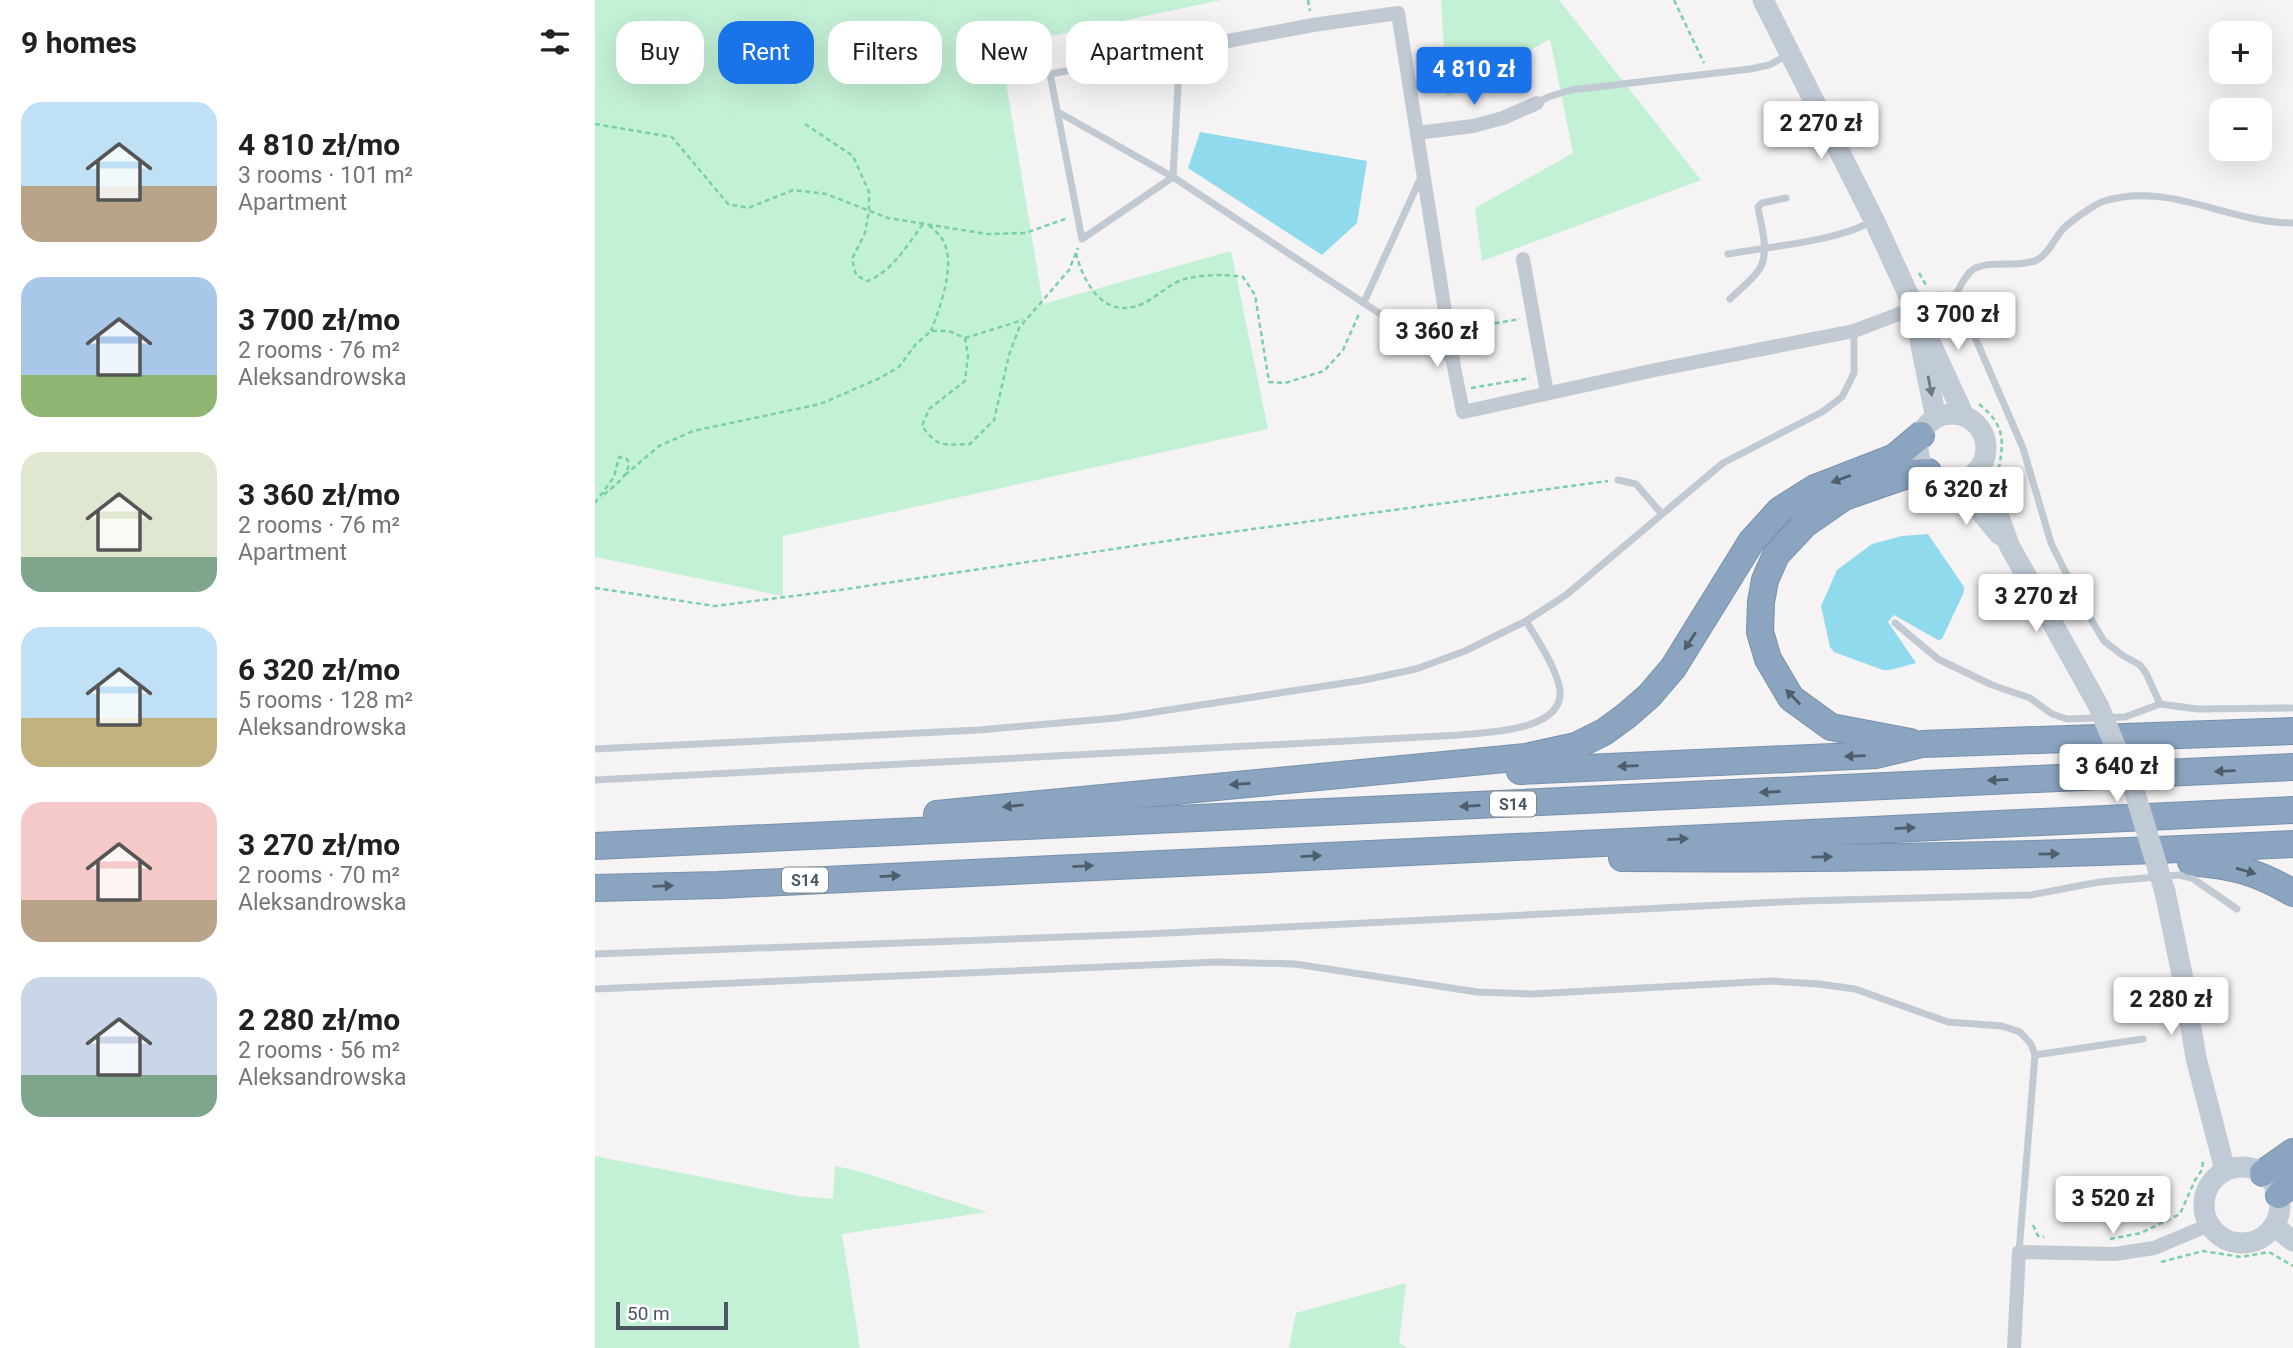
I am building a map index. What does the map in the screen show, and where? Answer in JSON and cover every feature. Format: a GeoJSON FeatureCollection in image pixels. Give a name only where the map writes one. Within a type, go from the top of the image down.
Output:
{"type":"FeatureCollection","features":[{"type":"Feature","properties":{"kind":"highway"},"geometry":{"type":"LineString","coordinates":[[733,841],[862,821],[1526,757],[1576,746],[1604,732],[1649,696],[1673,668],[1751,542],[1780,510],[1815,488],[1895,457],[1929,426]]}},
{"type":"Feature","properties":{"kind":"highway"},"geometry":{"type":"LineString","coordinates":[[1922,744],[1831,727],[1791,698],[1768,659],[1760,632],[1765,580],[1776,555],[1805,524],[1844,497],[1913,473],[1928,472]]}},
{"type":"Feature","properties":{"kind":"highway"},"geometry":{"type":"LineString","coordinates":[[1279,781],[1876,755],[1922,744],[2293,731]]}},
{"type":"Feature","properties":{"kind":"highway","name":"S14"},"geometry":{"type":"LineString","coordinates":[[595,846],[2293,767]]}},
{"type":"Feature","properties":{"kind":"highway","name":"S14"},"geometry":{"type":"LineString","coordinates":[[595,888],[2293,810]]}},
{"type":"Feature","properties":{"kind":"highway"},"geometry":{"type":"LineString","coordinates":[[1439,850],[1599,858],[1705,859],[2106,853],[2293,844]]}},
{"type":"Feature","properties":{"kind":"highway"},"geometry":{"type":"LineString","coordinates":[[2106,853],[2221,864],[2272,881],[2293,893]]}},
{"type":"Feature","properties":{"kind":"highway"},"geometry":{"type":"LineString","coordinates":[[2263,1173],[2293,1152]]}},
{"type":"Feature","properties":{"kind":"main road"},"geometry":{"type":"LineString","coordinates":[[1763,0],[1874,220],[1964,416]]}},
{"type":"Feature","properties":{"kind":"main road"},"geometry":{"type":"LineString","coordinates":[[1913,306],[1929,426],[1919,454],[1928,472],[1947,482],[1967,477],[1983,463],[1985,441],[1974,422],[1955,414],[1929,426]]}},
{"type":"Feature","properties":{"kind":"main road"},"geometry":{"type":"LineString","coordinates":[[1967,477],[1979,510],[2009,545],[2098,705],[2134,790],[2165,892],[2196,1058],[2225,1170]]}},
{"type":"Feature","properties":{"kind":"main road"},"geometry":{"type":"LineString","coordinates":[[2238,1167],[2263,1173],[2286,1187],[2274,1226],[2265,1236],[2254,1241],[2241,1243],[2217,1235],[2209,1225],[2203,1205],[2209,1184],[2225,1170],[2238,1167]]}},
{"type":"Feature","properties":{"kind":"main road"},"geometry":{"type":"LineString","coordinates":[[2274,1226],[2293,1241]]}},
{"type":"Feature","properties":{"kind":"street"},"geometry":{"type":"LineString","coordinates":[[1228,41],[1398,13],[1463,412],[1854,331],[1913,306]]}},
{"type":"Feature","properties":{"kind":"street"},"geometry":{"type":"LineString","coordinates":[[1417,133],[1473,126],[1503,118],[1537,103]]}},
{"type":"Feature","properties":{"kind":"street"},"geometry":{"type":"LineString","coordinates":[[1523,259],[1547,393]]}},
{"type":"Feature","properties":{"kind":"street"},"geometry":{"type":"LineString","coordinates":[[2014,1348],[2019,1252],[2115,1254],[2154,1248],[2209,1225]]}},
{"type":"Feature","properties":{"kind":"lane"},"geometry":{"type":"LineString","coordinates":[[1537,103],[1571,90],[1769,65],[1790,54]]}},
{"type":"Feature","properties":{"kind":"lane"},"geometry":{"type":"LineString","coordinates":[[1066,71],[1050,74],[1081,239],[1173,177]]}},
{"type":"Feature","properties":{"kind":"lane"},"geometry":{"type":"LineString","coordinates":[[1173,177],[1178,84]]}},
{"type":"Feature","properties":{"kind":"lane"},"geometry":{"type":"LineString","coordinates":[[1058,111],[1173,177],[1454,362]]}},
{"type":"Feature","properties":{"kind":"lane"},"geometry":{"type":"LineString","coordinates":[[1364,302],[1423,172]]}},
{"type":"Feature","properties":{"kind":"lane"},"geometry":{"type":"LineString","coordinates":[[1953,300],[1968,273],[1978,266],[2012,265],[2038,259],[2064,228],[2102,202],[2137,196],[2163,197],[2273,223],[2293,223]]}},
{"type":"Feature","properties":{"kind":"lane"},"geometry":{"type":"LineString","coordinates":[[1730,299],[1759,270],[1765,252],[1758,207],[1762,203],[1786,198]]}},
{"type":"Feature","properties":{"kind":"lane"},"geometry":{"type":"LineString","coordinates":[[1728,254],[1859,229],[1874,220]]}},
{"type":"Feature","properties":{"kind":"lane"},"geometry":{"type":"LineString","coordinates":[[1913,306],[1930,295],[1947,295],[1961,304],[2024,448],[2051,543],[2104,641],[2140,665],[2160,704]]}},
{"type":"Feature","properties":{"kind":"lane"},"geometry":{"type":"LineString","coordinates":[[595,749],[979,730],[1116,718],[1364,680],[1416,668],[1465,651],[1526,621],[1566,594],[1723,463],[1822,412],[1842,397],[1854,373],[1854,331]]}},
{"type":"Feature","properties":{"kind":"lane"},"geometry":{"type":"LineString","coordinates":[[1618,480],[1636,484],[1662,514]]}},
{"type":"Feature","properties":{"kind":"lane"},"geometry":{"type":"LineString","coordinates":[[595,780],[1500,731],[1534,724],[1549,716],[1559,701],[1560,688],[1526,621]]}},
{"type":"Feature","properties":{"kind":"lane"},"geometry":{"type":"LineString","coordinates":[[1895,623],[1938,659],[1992,685],[2030,698],[2052,714],[2067,719],[2125,717],[2160,704],[2197,709],[2293,708]]}},
{"type":"Feature","properties":{"kind":"lane"},"geometry":{"type":"LineString","coordinates":[[595,954],[1146,934],[1802,901],[2031,895],[2099,882],[2179,875],[2199,882],[2237,909]]}},
{"type":"Feature","properties":{"kind":"lane"},"geometry":{"type":"LineString","coordinates":[[595,989],[1217,962],[1295,964],[1477,992],[1532,995],[1770,981],[1855,989],[1948,1021],[2002,1026],[2020,1032],[2031,1044],[2035,1055],[2019,1252]]}},
{"type":"Feature","properties":{"kind":"lane"},"geometry":{"type":"LineString","coordinates":[[2035,1055],[2143,1039]]}},
{"type":"Feature","properties":{"kind":"path"},"geometry":{"type":"LineString","coordinates":[[1674,0],[1710,74]]}},
{"type":"Feature","properties":{"kind":"path"},"geometry":{"type":"LineString","coordinates":[[595,124],[672,137],[728,204],[748,208],[793,190],[827,194],[888,218],[987,234],[1025,233],[1077,214]]}},
{"type":"Feature","properties":{"kind":"path"},"geometry":{"type":"LineString","coordinates":[[805,124],[853,156],[869,192],[865,233],[852,259],[856,275],[867,281],[878,277],[903,251],[923,224]]}},
{"type":"Feature","properties":{"kind":"path"},"geometry":{"type":"LineString","coordinates":[[601,496],[659,446],[693,431],[820,404],[899,367],[916,344],[930,331],[945,290],[948,257],[942,238],[929,225]]}},
{"type":"Feature","properties":{"kind":"path"},"geometry":{"type":"LineString","coordinates":[[965,338],[968,356],[965,381],[929,408],[922,426],[933,440],[948,445],[970,444],[995,420],[1009,355],[1019,328],[1069,270],[1081,239]]}},
{"type":"Feature","properties":{"kind":"path"},"geometry":{"type":"LineString","coordinates":[[1076,253],[1081,273],[1090,288],[1114,308],[1130,308],[1144,303],[1180,281],[1224,274],[1243,276],[1255,296],[1269,382],[1285,383],[1324,371],[1343,350],[1364,302]]}},
{"type":"Feature","properties":{"kind":"path"},"geometry":{"type":"LineString","coordinates":[[1449,331],[1533,317]]}},
{"type":"Feature","properties":{"kind":"path"},"geometry":{"type":"LineString","coordinates":[[930,331],[949,331],[965,338],[1026,319]]}},
{"type":"Feature","properties":{"kind":"path"},"geometry":{"type":"LineString","coordinates":[[1459,390],[1544,375]]}},
{"type":"Feature","properties":{"kind":"path"},"geometry":{"type":"LineString","coordinates":[[595,503],[614,477],[621,456],[629,463],[625,475]]}},
{"type":"Feature","properties":{"kind":"path"},"geometry":{"type":"LineString","coordinates":[[595,588],[715,606],[1194,537],[1618,480]]}},
{"type":"Feature","properties":{"kind":"path"},"geometry":{"type":"LineString","coordinates":[[2102,1240],[2141,1233],[2180,1214],[2202,1170],[2204,1158]]}},
{"type":"Feature","properties":{"kind":"path"},"geometry":{"type":"LineString","coordinates":[[2022,1213],[2032,1223],[2038,1236],[2048,1238]]}},
{"type":"Feature","properties":{"kind":"green space"},"geometry":{"type":"Polygon","coordinates":[[[595,0],[1221,0],[1122,21],[1066,21],[1066,33],[1052,36],[1052,21],[956,21],[956,84],[1006,84],[1043,304],[1231,251],[1268,429],[783,536],[783,596],[595,557],[595,0]]]}},
{"type":"Feature","properties":{"kind":"green space"},"geometry":{"type":"Polygon","coordinates":[[[1441,0],[1559,0],[1701,180],[1482,261],[1475,208],[1573,153],[1550,39],[1447,97],[1441,0]]]}},
{"type":"Feature","properties":{"kind":"green space"},"geometry":{"type":"Polygon","coordinates":[[[595,1156],[798,1196],[833,1199],[835,1166],[987,1212],[842,1234],[860,1348],[595,1348],[595,1156]]]}},
{"type":"Feature","properties":{"kind":"green space"},"geometry":{"type":"Polygon","coordinates":[[[1406,1283],[1399,1343],[1408,1348],[1289,1348],[1296,1313],[1406,1283]]]}},
{"type":"Feature","properties":{"kind":"water"},"geometry":{"type":"Polygon","coordinates":[[[1200,132],[1367,161],[1357,223],[1322,255],[1188,168],[1200,132]]]}},
{"type":"Feature","properties":{"kind":"water"},"geometry":{"type":"Polygon","coordinates":[[[1928,534],[1964,587],[1942,639],[1938,640],[1894,615],[1888,622],[1916,663],[1883,670],[1834,652],[1830,647],[1821,606],[1837,570],[1872,544],[1902,536],[1928,534]]]}}]}
